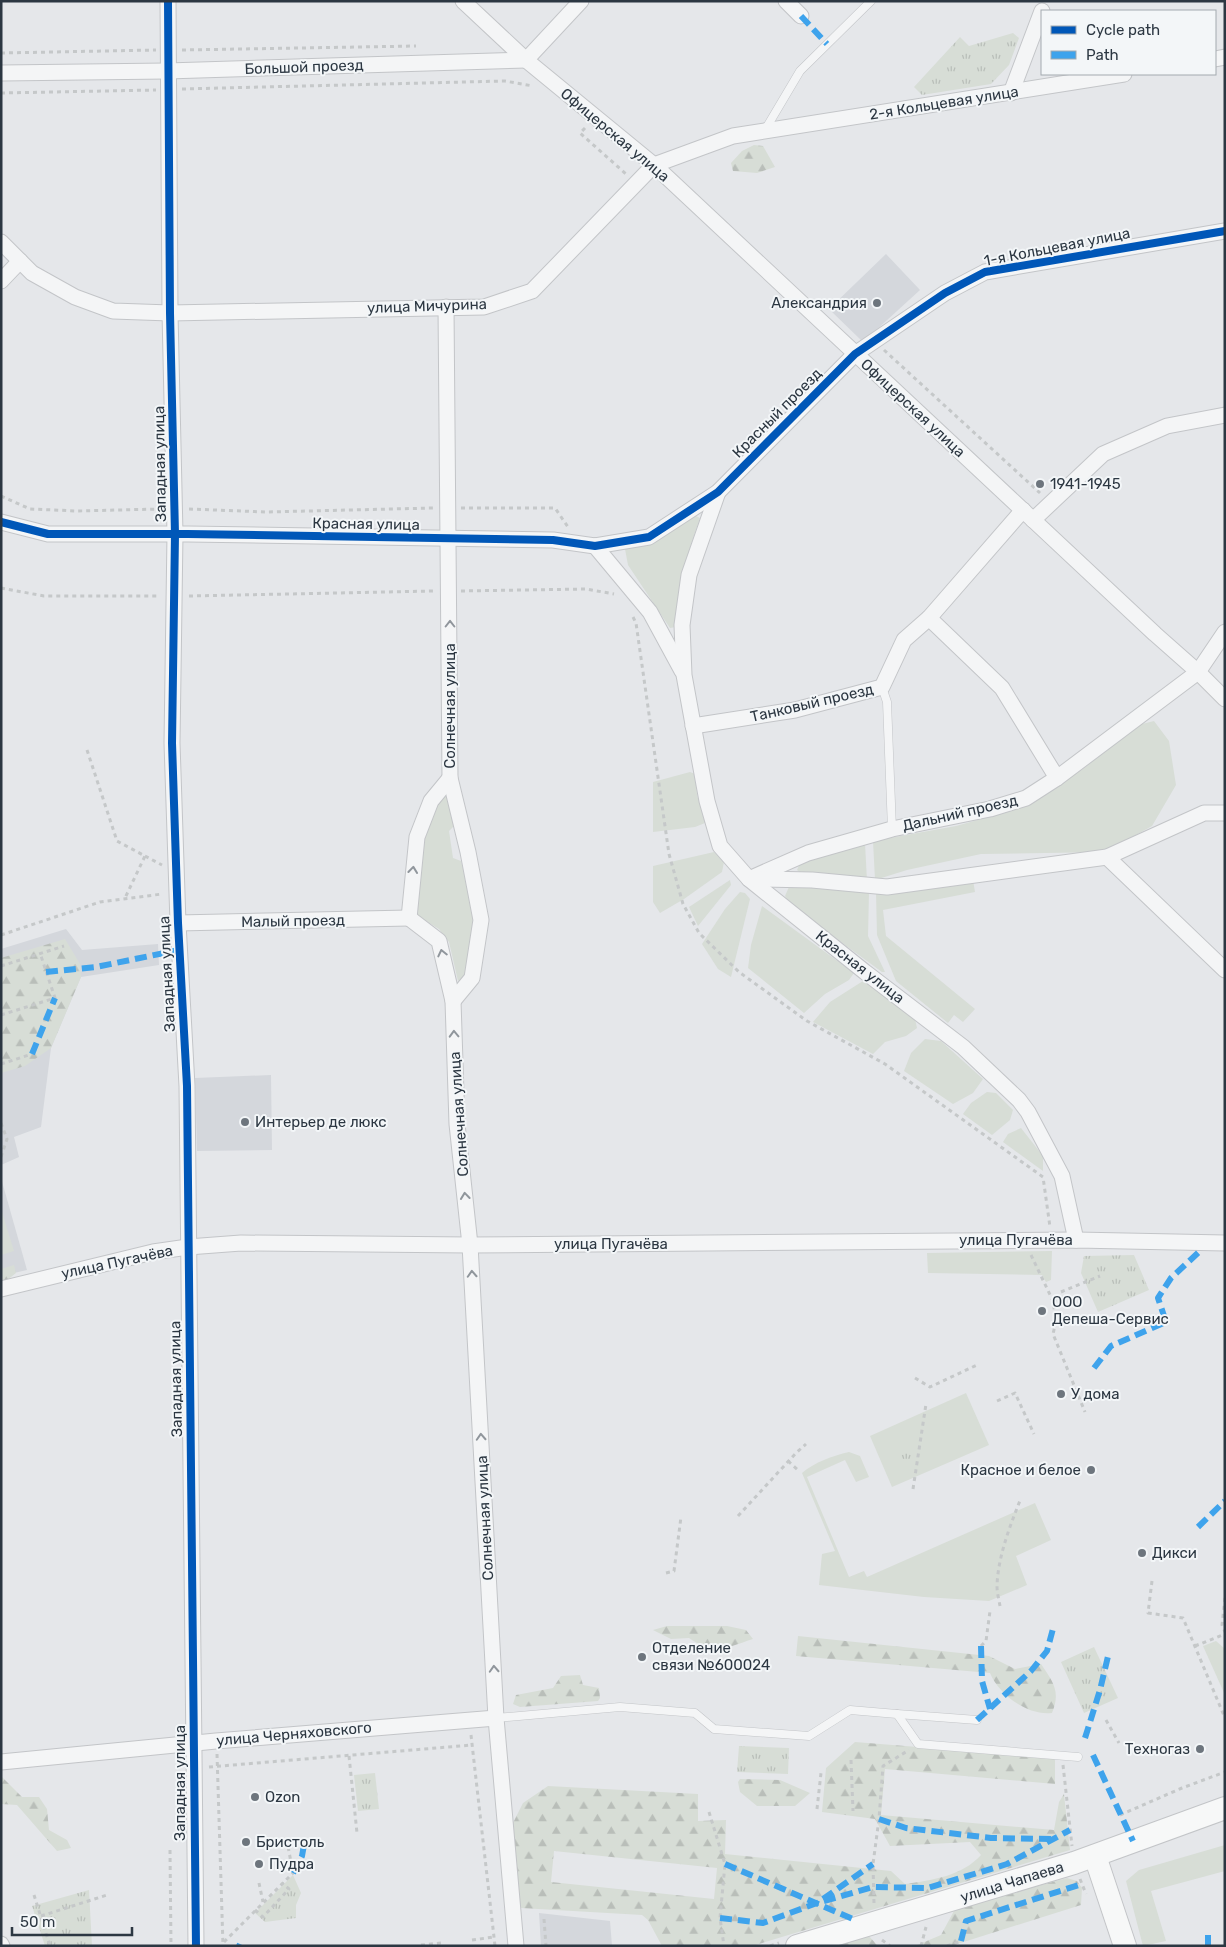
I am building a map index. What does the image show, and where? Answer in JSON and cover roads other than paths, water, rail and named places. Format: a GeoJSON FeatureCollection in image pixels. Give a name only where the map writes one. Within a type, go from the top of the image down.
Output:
{"type":"FeatureCollection","features":[{"type":"Feature","properties":{"kind":"street","name":"Западная улица"},"geometry":{"type":"LineString","coordinates":[[168,1],[170,313],[175,509],[172,743],[178,923],[187,1086],[194,1743],[193,1844],[196,1946]]}},
{"type":"Feature","properties":{"kind":"street","name":"Офицерская улица"},"geometry":{"type":"LineString","coordinates":[[463,1],[526,60],[654,165],[1155,634],[1198,672],[1225,700]]}},
{"type":"Feature","properties":{"kind":"street"},"geometry":{"type":"LineString","coordinates":[[526,60],[581,1]]}},
{"type":"Feature","properties":{"kind":"street"},"geometry":{"type":"LineString","coordinates":[[786,1],[801,16]]}},
{"type":"Feature","properties":{"kind":"street"},"geometry":{"type":"LineString","coordinates":[[1011,93],[1041,14]]}},
{"type":"Feature","properties":{"kind":"street","name":"Большой проезд"},"geometry":{"type":"LineString","coordinates":[[1,73],[168,71],[526,60]]}},
{"type":"Feature","properties":{"kind":"street","name":"2-я Кольцевая улица"},"geometry":{"type":"LineString","coordinates":[[764,131],[1118,75]]}},
{"type":"Feature","properties":{"kind":"street","name":"улица Мичурина"},"geometry":{"type":"LineString","coordinates":[[1,242],[32,273],[76,297],[113,311],[170,313],[484,307],[532,291],[654,165],[733,136],[764,131]]}},
{"type":"Feature","properties":{"kind":"street","name":"1-я Кольцевая улица"},"geometry":{"type":"LineString","coordinates":[[855,354],[945,293],[985,272],[1225,230]]}},
{"type":"Feature","properties":{"kind":"street"},"geometry":{"type":"LineString","coordinates":[[1,281],[20,261]]}},
{"type":"Feature","properties":{"kind":"street","name":"Солнечная улица"},"geometry":{"type":"LineString","coordinates":[[446,307],[450,778],[431,801],[417,837],[409,918],[439,941],[453,1001],[457,1124],[470,1245],[496,1718],[516,1946]]}},
{"type":"Feature","properties":{"kind":"street","name":"Красный проезд"},"geometry":{"type":"LineString","coordinates":[[718,492],[855,354]]}},
{"type":"Feature","properties":{"kind":"street","name":"Танковый проезд"},"geometry":{"type":"LineString","coordinates":[[693,726],[795,710],[882,687],[904,640],[929,618],[1028,515],[1052,503],[1103,454],[1166,426],[1225,415]]}},
{"type":"Feature","properties":{"kind":"street","name":"Красная улица"},"geometry":{"type":"LineString","coordinates":[[1,522],[48,534],[175,534],[553,540],[595,546],[649,536],[718,492]]}},
{"type":"Feature","properties":{"kind":"street","name":"Красная улица"},"geometry":{"type":"LineString","coordinates":[[718,492],[689,575],[682,625],[684,675],[707,802],[720,846],[749,879],[865,972],[963,1047],[1019,1100],[1028,1112],[1062,1176],[1076,1240]]}},
{"type":"Feature","properties":{"kind":"street","name":"Красная улица"},"geometry":{"type":"LineString","coordinates":[[595,546],[650,612],[684,675]]}},
{"type":"Feature","properties":{"kind":"street"},"geometry":{"type":"LineString","coordinates":[[929,618],[1002,688],[1056,778]]}},
{"type":"Feature","properties":{"kind":"street"},"geometry":{"type":"LineString","coordinates":[[1198,672],[1225,632]]}},
{"type":"Feature","properties":{"kind":"street","name":"Дальний проезд"},"geometry":{"type":"LineString","coordinates":[[749,879],[808,853],[892,829],[990,809],[1026,798],[1056,778],[1198,672]]}},
{"type":"Feature","properties":{"kind":"street"},"geometry":{"type":"LineString","coordinates":[[450,778],[468,852],[481,920],[472,978],[453,1001]]}},
{"type":"Feature","properties":{"kind":"street"},"geometry":{"type":"LineString","coordinates":[[749,879],[812,880],[887,887],[1107,858],[1204,813],[1225,813]]}},
{"type":"Feature","properties":{"kind":"street"},"geometry":{"type":"LineString","coordinates":[[1107,858],[1225,970]]}},
{"type":"Feature","properties":{"kind":"street","name":"Малый проезд"},"geometry":{"type":"LineString","coordinates":[[178,923],[409,918]]}},
{"type":"Feature","properties":{"kind":"street","name":"улица Пугачёва"},"geometry":{"type":"LineString","coordinates":[[1,1289],[153,1252],[241,1243],[470,1245],[1076,1240],[1225,1243]]}},
{"type":"Feature","properties":{"kind":"street","name":"улица Черняховского"},"geometry":{"type":"LineString","coordinates":[[1,1762],[216,1741],[496,1718]]}},
{"type":"Feature","properties":{"kind":"street","name":"улица Чапаева"},"geometry":{"type":"LineString","coordinates":[[797,1946],[1094,1856],[1225,1808]]}},
{"type":"Feature","properties":{"kind":"street"},"geometry":{"type":"LineString","coordinates":[[1094,1856],[1125,1946]]}},
{"type":"Feature","properties":{"kind":"lane"},"geometry":{"type":"LineString","coordinates":[[764,131],[800,71],[871,1]]}},
{"type":"Feature","properties":{"kind":"lane"},"geometry":{"type":"LineString","coordinates":[[882,687],[887,702],[892,829]]}},
{"type":"Feature","properties":{"kind":"lane"},"geometry":{"type":"LineString","coordinates":[[496,1718],[628,1707],[695,1713],[714,1729],[810,1736],[850,1710],[977,1720]]}},
{"type":"Feature","properties":{"kind":"lane"},"geometry":{"type":"LineString","coordinates":[[897,1714],[918,1744],[1078,1758]]}},
{"type":"Feature","properties":{"kind":"place","name":"Александрия"},"geometry":{"type":"Point","coordinates":[877,303]}},
{"type":"Feature","properties":{"kind":"place","name":"1941-1945"},"geometry":{"type":"Point","coordinates":[1040,484]}},
{"type":"Feature","properties":{"kind":"place","name":"Интерьер де люкс"},"geometry":{"type":"Point","coordinates":[245,1122]}},
{"type":"Feature","properties":{"kind":"place","name":"ООО Депеша-Сервис"},"geometry":{"type":"Point","coordinates":[1042,1311]}},
{"type":"Feature","properties":{"kind":"place","name":"У дома"},"geometry":{"type":"Point","coordinates":[1061,1394]}},
{"type":"Feature","properties":{"kind":"place","name":"Красное и белое"},"geometry":{"type":"Point","coordinates":[1091,1470]}},
{"type":"Feature","properties":{"kind":"place","name":"Дикси"},"geometry":{"type":"Point","coordinates":[1142,1553]}},
{"type":"Feature","properties":{"kind":"place","name":"Отделение связи №600024"},"geometry":{"type":"Point","coordinates":[642,1657]}},
{"type":"Feature","properties":{"kind":"place","name":"Техногаз"},"geometry":{"type":"Point","coordinates":[1200,1749]}},
{"type":"Feature","properties":{"kind":"place","name":"Ozon"},"geometry":{"type":"Point","coordinates":[255,1797]}},
{"type":"Feature","properties":{"kind":"place","name":"Бристоль"},"geometry":{"type":"Point","coordinates":[246,1842]}},
{"type":"Feature","properties":{"kind":"place","name":"Пудра"},"geometry":{"type":"Point","coordinates":[259,1864]}}]}
